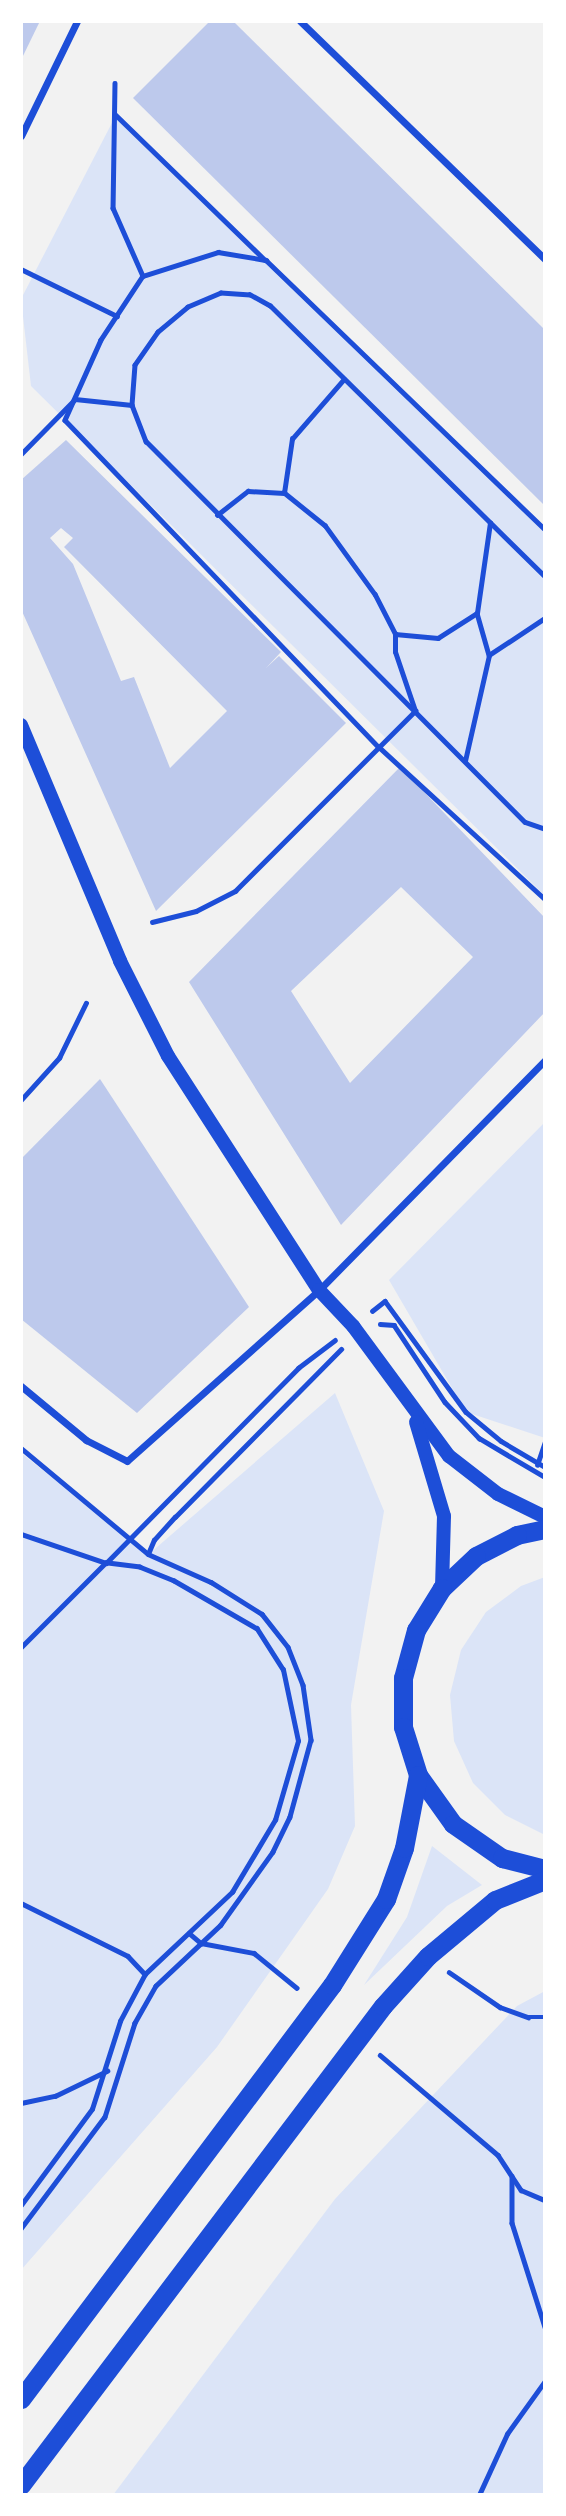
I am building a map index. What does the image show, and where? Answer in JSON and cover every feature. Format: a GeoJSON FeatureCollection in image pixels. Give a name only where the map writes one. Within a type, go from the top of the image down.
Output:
{"type":"FeatureCollection","features":[{"type":"Feature","properties":{"kind":"highway"},"geometry":{"type":"LineString","coordinates":[[545,1529],[517,1535],[476,1556],[442,1588],[416,1630],[403,1678],[403,1727],[418,1775],[453,1824],[502,1858],[545,1869]]}},
{"type":"Feature","properties":{"kind":"highway"},"geometry":{"type":"LineString","coordinates":[[21,2399],[332,1985],[386,1899],[404,1848],[418,1775]]}},
{"type":"Feature","properties":{"kind":"highway"},"geometry":{"type":"LineString","coordinates":[[21,2485],[383,2006],[428,1956],[495,1900],[545,1880]]}},
{"type":"Feature","properties":{"kind":"main road"},"geometry":{"type":"LineString","coordinates":[[21,725],[120,961],[168,1056],[319,1290],[356,1331],[412,1410],[449,1456],[498,1494],[545,1517]]}},
{"type":"Feature","properties":{"kind":"main road"},"geometry":{"type":"LineString","coordinates":[[412,1410],[444,1516],[442,1588]]}},
{"type":"Feature","properties":{"kind":"street"},"geometry":{"type":"LineString","coordinates":[[21,135],[77,21]]}},
{"type":"Feature","properties":{"kind":"street"},"geometry":{"type":"LineString","coordinates":[[300,21],[545,259]]}},
{"type":"Feature","properties":{"kind":"street"},"geometry":{"type":"LineString","coordinates":[[21,1386],[86,1440],[127,1461],[319,1290],[545,1060]]}},
{"type":"Feature","properties":{"kind":"path"},"geometry":{"type":"LineString","coordinates":[[115,83],[113,208],[143,276]]}},
{"type":"Feature","properties":{"kind":"path"},"geometry":{"type":"LineString","coordinates":[[116,115],[545,529]]}},
{"type":"Feature","properties":{"kind":"path"},"geometry":{"type":"LineString","coordinates":[[266,260],[218,252],[143,276],[117,316],[65,420],[379,747],[545,899]]}},
{"type":"Feature","properties":{"kind":"path"},"geometry":{"type":"LineString","coordinates":[[21,269],[117,316]]}},
{"type":"Feature","properties":{"kind":"path"},"geometry":{"type":"LineString","coordinates":[[545,577],[270,306],[250,295],[221,293],[188,307],[158,331],[135,365],[132,405],[146,441],[525,822],[545,829]]}},
{"type":"Feature","properties":{"kind":"path"},"geometry":{"type":"LineString","coordinates":[[284,493],[292,439],[344,379]]}},
{"type":"Feature","properties":{"kind":"path"},"geometry":{"type":"LineString","coordinates":[[75,399],[132,405]]}},
{"type":"Feature","properties":{"kind":"path"},"geometry":{"type":"LineString","coordinates":[[21,454],[75,399]]}},
{"type":"Feature","properties":{"kind":"path"},"geometry":{"type":"LineString","coordinates":[[217,515],[248,491],[284,493],[325,526],[346,552],[395,634],[395,652],[415,711]]}},
{"type":"Feature","properties":{"kind":"path"},"geometry":{"type":"LineString","coordinates":[[465,761],[489,655],[477,614],[490,523]]}},
{"type":"Feature","properties":{"kind":"path"},"geometry":{"type":"LineString","coordinates":[[395,634],[438,638],[477,614]]}},
{"type":"Feature","properties":{"kind":"path"},"geometry":{"type":"LineString","coordinates":[[489,655],[545,618]]}},
{"type":"Feature","properties":{"kind":"path"},"geometry":{"type":"LineString","coordinates":[[152,922],[196,911],[235,891],[415,711]]}},
{"type":"Feature","properties":{"kind":"path"},"geometry":{"type":"LineString","coordinates":[[21,1100],[60,1058],[86,1003]]}},
{"type":"Feature","properties":{"kind":"path"},"geometry":{"type":"LineString","coordinates":[[148,1554],[154,1540],[265,1422],[385,1301],[466,1412],[537,1465],[545,1467]]}},
{"type":"Feature","properties":{"kind":"path"},"geometry":{"type":"LineString","coordinates":[[21,1648],[298,1368],[356,1331],[374,1324],[394,1325],[445,1402],[479,1438],[545,1477]]}},
{"type":"Feature","properties":{"kind":"path"},"geometry":{"type":"LineString","coordinates":[[537,1465],[545,1442]]}},
{"type":"Feature","properties":{"kind":"path"},"geometry":{"type":"LineString","coordinates":[[21,1448],[148,1554],[211,1582],[262,1614],[288,1647],[307,1712],[308,1760],[290,1817],[253,1886],[201,1943],[156,1986],[144,2003],[105,2117],[21,2229]]}},
{"type":"Feature","properties":{"kind":"path"},"geometry":{"type":"LineString","coordinates":[[21,1534],[106,1563],[140,1567],[174,1581],[257,1629],[283,1670],[298,1741],[275,1820],[232,1892],[145,1975],[120,2021],[108,2070],[92,2109],[21,2205]]}},
{"type":"Feature","properties":{"kind":"path"},"geometry":{"type":"LineString","coordinates":[[21,1903],[128,1956],[145,1975]]}},
{"type":"Feature","properties":{"kind":"path"},"geometry":{"type":"LineString","coordinates":[[189,1933],[201,1943],[254,1953]]}},
{"type":"Feature","properties":{"kind":"path"},"geometry":{"type":"LineString","coordinates":[[428,1956],[500,2007],[528,2018],[545,2017]]}},
{"type":"Feature","properties":{"kind":"path"},"geometry":{"type":"LineString","coordinates":[[21,2103],[55,2096],[108,2070]]}},
{"type":"Feature","properties":{"kind":"path"},"geometry":{"type":"LineString","coordinates":[[431,2096],[498,2155],[521,2190],[545,2200]]}},
{"type":"Feature","properties":{"kind":"path"},"geometry":{"type":"LineString","coordinates":[[512,2175],[512,2223],[545,2327]]}},
{"type":"Feature","properties":{"kind":"path"},"geometry":{"type":"LineString","coordinates":[[479,2495],[506,2434],[545,2381]]}},
{"type":"Feature","properties":{"kind":"shaded area"},"geometry":{"type":"Polygon","coordinates":[[[116,115],[545,529],[545,896],[31,386],[21,299],[116,115]]]}},
{"type":"Feature","properties":{"kind":"shaded area"},"geometry":{"type":"Polygon","coordinates":[[[545,1122],[545,1438],[466,1412],[389,1280],[545,1122]]]}},
{"type":"Feature","properties":{"kind":"shaded area"},"geometry":{"type":"Polygon","coordinates":[[[335,1393],[384,1511],[351,1705],[355,1826],[328,1889],[217,2047],[21,2270],[21,1453],[149,1554],[335,1393]]]}},
{"type":"Feature","properties":{"kind":"shaded area"},"geometry":{"type":"Polygon","coordinates":[[[545,1577],[545,1835],[505,1815],[473,1783],[454,1741],[450,1695],[461,1650],[486,1612],[521,1586],[545,1577]]]}},
{"type":"Feature","properties":{"kind":"shaded area"},"geometry":{"type":"Polygon","coordinates":[[[432,1846],[482,1885],[447,1906],[364,1985],[407,1917],[432,1846]]]}},
{"type":"Feature","properties":{"kind":"shaded area"},"geometry":{"type":"Polygon","coordinates":[[[545,1991],[545,2495],[113,2495],[335,2199],[517,2006],[545,1991]]]}},
{"type":"Feature","properties":{"kind":"building"},"geometry":{"type":"Polygon","coordinates":[[[21,21],[40,21],[21,60],[21,21]]]}},
{"type":"Feature","properties":{"kind":"building"},"geometry":{"type":"Polygon","coordinates":[[[210,21],[233,21],[545,330],[545,506],[133,98],[210,21]]]}},
{"type":"Feature","properties":{"kind":"building"},"geometry":{"type":"Polygon","coordinates":[[[66,440],[281,652],[266,668],[279,656],[346,723],[156,911],[21,609],[21,480],[66,440]],[[61,528],[50,538],[73,564],[121,681],[134,677],[170,768],[227,711],[64,547],[73,538],[61,528]]]}},
{"type":"Feature","properties":{"kind":"building"},"geometry":{"type":"Polygon","coordinates":[[[400,767],[545,918],[545,1012],[341,1225],[189,982],[400,767]],[[401,887],[291,991],[350,1083],[473,957],[401,887]]]}},
{"type":"Feature","properties":{"kind":"building"},"geometry":{"type":"Polygon","coordinates":[[[100,1079],[249,1307],[137,1413],[21,1319],[21,1159],[100,1079]]]}}]}
